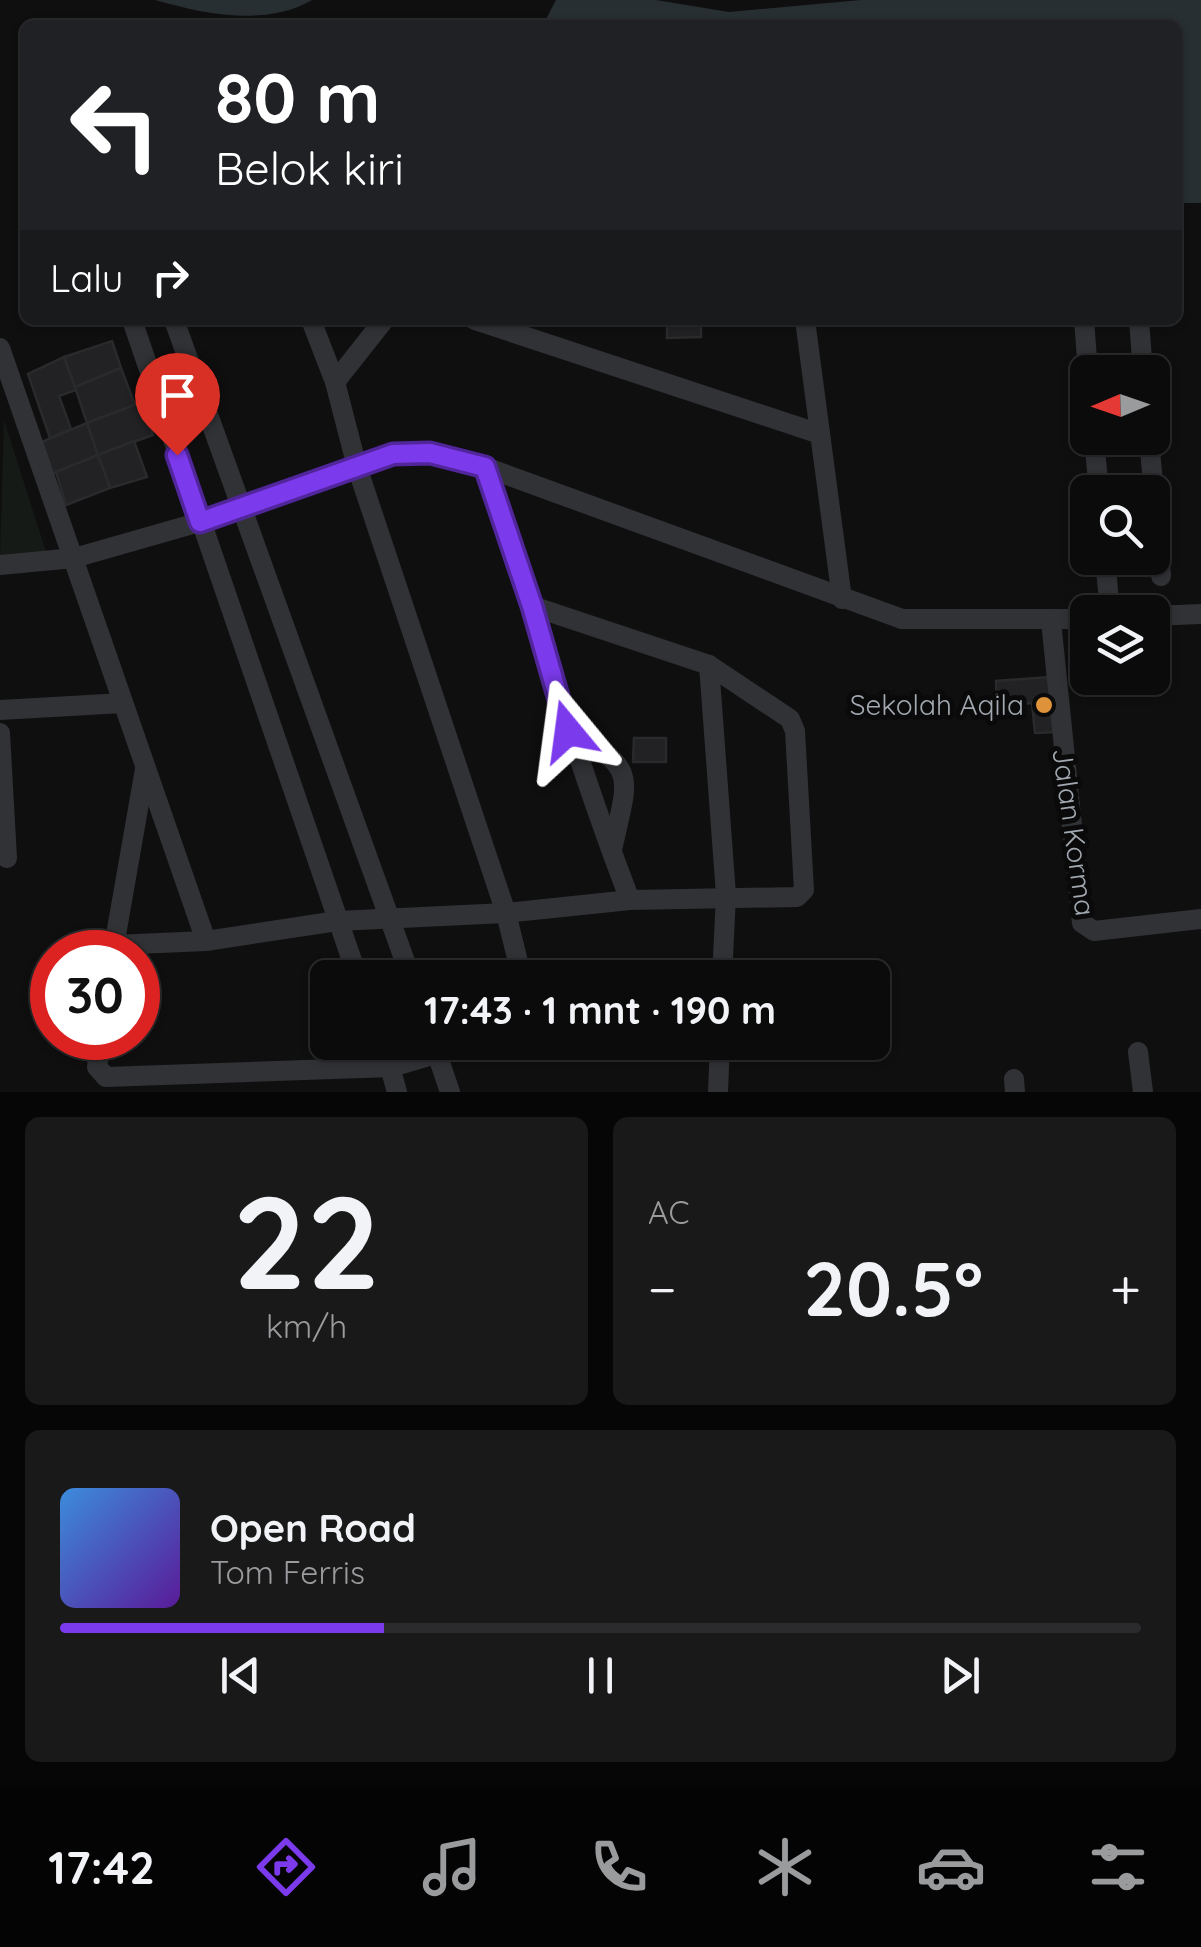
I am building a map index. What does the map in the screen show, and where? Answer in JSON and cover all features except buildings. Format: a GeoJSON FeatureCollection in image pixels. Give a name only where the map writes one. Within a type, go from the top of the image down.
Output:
{"type":"FeatureCollection","features":[{"type":"Feature","properties":{"kind":"street"},"geometry":{"type":"LineString","coordinates":[[134,325],[351,960]]}},
{"type":"Feature","properties":{"kind":"street"},"geometry":{"type":"LineString","coordinates":[[176,325],[405,960]]}},
{"type":"Feature","properties":{"kind":"street"},"geometry":{"type":"LineString","coordinates":[[313,325],[335,382],[357,467],[506,913],[518,960]]}},
{"type":"Feature","properties":{"kind":"street"},"geometry":{"type":"LineString","coordinates":[[335,382],[380,325]]}},
{"type":"Feature","properties":{"kind":"street"},"geometry":{"type":"LineString","coordinates":[[490,325],[820,434]]}},
{"type":"Feature","properties":{"kind":"street"},"geometry":{"type":"LineString","coordinates":[[806,325],[842,599]]}},
{"type":"Feature","properties":{"kind":"street"},"geometry":{"type":"LineString","coordinates":[[1084,325],[1087,355]]}},
{"type":"Feature","properties":{"kind":"street"},"geometry":{"type":"LineString","coordinates":[[1138,325],[1141,355]]}},
{"type":"Feature","properties":{"kind":"street"},"geometry":{"type":"LineString","coordinates":[[0,348],[206,941]]}},
{"type":"Feature","properties":{"kind":"street"},"geometry":{"type":"LineString","coordinates":[[0,564],[74,558],[200,522],[357,467],[409,452],[430,453],[485,467],[902,619],[1070,620]]}},
{"type":"Feature","properties":{"kind":"street"},"geometry":{"type":"LineString","coordinates":[[1150,455],[1161,576]]}},
{"type":"Feature","properties":{"kind":"street"},"geometry":{"type":"LineString","coordinates":[[485,467],[532,606],[568,731],[630,900]]}},
{"type":"Feature","properties":{"kind":"street"},"geometry":{"type":"LineString","coordinates":[[160,945],[337,921],[506,913],[630,900],[726,895],[797,897],[804,890],[795,731],[790,719],[709,664],[532,606]]}},
{"type":"Feature","properties":{"kind":"street"},"geometry":{"type":"LineString","coordinates":[[1170,615],[1201,614]]}},
{"type":"Feature","properties":{"kind":"street","name":"Jalan Korma"},"geometry":{"type":"LineString","coordinates":[[1051,621],[1082,923],[1094,931],[1201,919]]}},
{"type":"Feature","properties":{"kind":"street"},"geometry":{"type":"LineString","coordinates":[[709,664],[726,895],[723,960]]}},
{"type":"Feature","properties":{"kind":"street"},"geometry":{"type":"LineString","coordinates":[[0,710],[123,702]]}},
{"type":"Feature","properties":{"kind":"street"},"geometry":{"type":"LineString","coordinates":[[568,731],[612,756],[620,768],[623,797],[612,852]]}},
{"type":"Feature","properties":{"kind":"street"},"geometry":{"type":"LineString","coordinates":[[0,733],[7,858]]}},
{"type":"Feature","properties":{"kind":"street"},"geometry":{"type":"LineString","coordinates":[[117,930],[145,767]]}},
{"type":"Feature","properties":{"kind":"street"},"geometry":{"type":"LineString","coordinates":[[1138,1052],[1142,1092]]}},
{"type":"Feature","properties":{"kind":"street"},"geometry":{"type":"LineString","coordinates":[[98,1060],[97,1067],[106,1076],[392,1067],[407,1060]]}},
{"type":"Feature","properties":{"kind":"street"},"geometry":{"type":"LineString","coordinates":[[389,1060],[397,1092]]}},
{"type":"Feature","properties":{"kind":"street"},"geometry":{"type":"LineString","coordinates":[[438,1060],[450,1092]]}},
{"type":"Feature","properties":{"kind":"street"},"geometry":{"type":"LineString","coordinates":[[718,1092],[719,1060]]}},
{"type":"Feature","properties":{"kind":"shaded area"},"geometry":{"type":"Polygon","coordinates":[[[155,0],[312,0],[255,16],[194,10],[155,0]]]}},
{"type":"Feature","properties":{"kind":"shaded area"},"geometry":{"type":"Polygon","coordinates":[[[556,0],[656,0],[729,12],[861,0],[1201,0],[1201,203],[1182,203],[1182,20],[546,20],[556,0]]]}},
{"type":"Feature","properties":{"kind":"shaded area"},"geometry":{"type":"Polygon","coordinates":[[[4,420],[47,555],[0,558],[4,420]]]}},
{"type":"Feature","properties":{"kind":"place","name":"Sekolah Aqila"},"geometry":{"type":"Point","coordinates":[1044,705]}},
{"type":"Feature","properties":{"kind":"route"},"geometry":{"type":"LineString","coordinates":[[177,455],[200,522],[393,454],[430,453],[485,467],[532,606],[568,731]]}}]}
